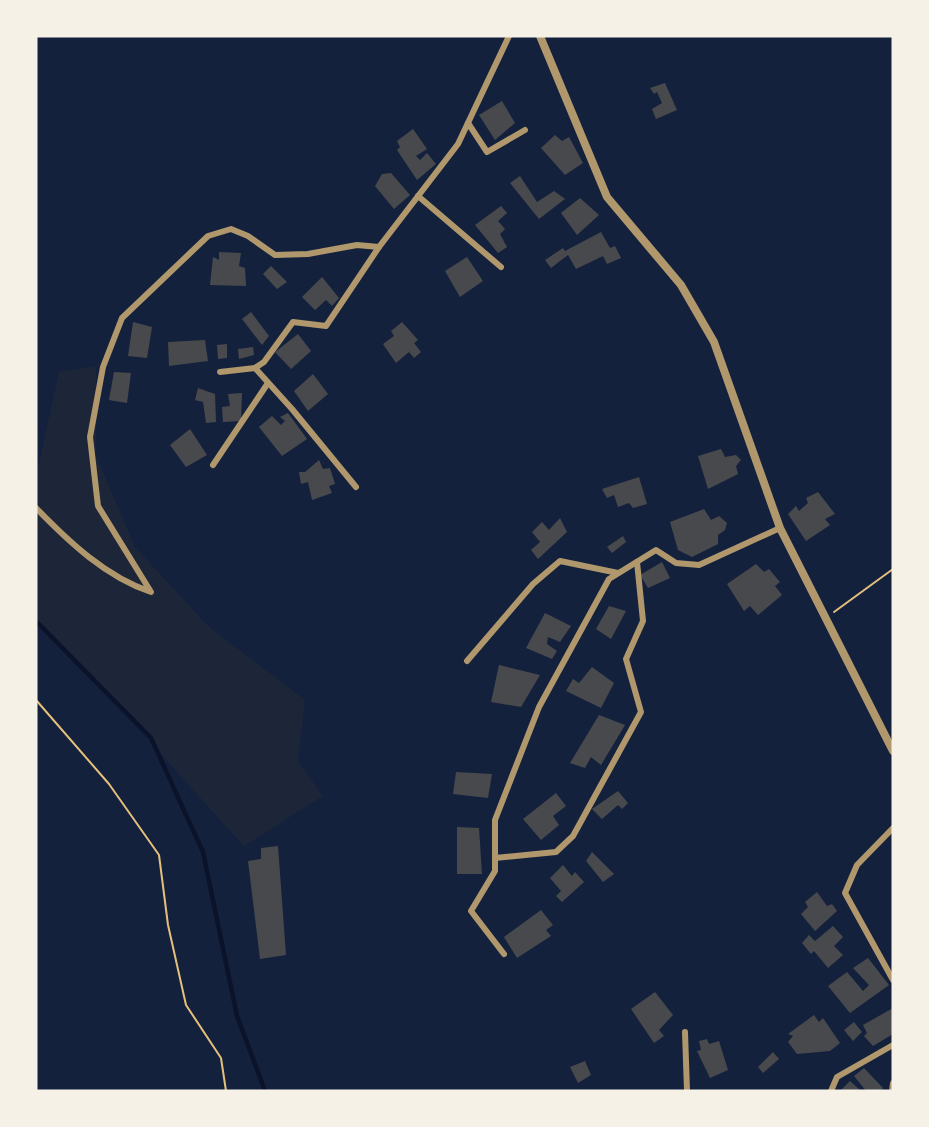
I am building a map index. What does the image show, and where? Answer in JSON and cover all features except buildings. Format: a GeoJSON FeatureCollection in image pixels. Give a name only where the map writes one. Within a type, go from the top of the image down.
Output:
{"type":"FeatureCollection","features":[{"type":"Feature","properties":{"kind":"street"},"geometry":{"type":"LineString","coordinates":[[220,372],[255,368],[264,362],[293,322],[326,327],[379,247],[458,144],[509,36]]}},
{"type":"Feature","properties":{"kind":"street"},"geometry":{"type":"LineString","coordinates":[[540,36],[607,196],[681,285],[714,342],[780,528],[893,751]]}},
{"type":"Feature","properties":{"kind":"street"},"geometry":{"type":"LineString","coordinates":[[468,123],[487,152],[525,130]]}},
{"type":"Feature","properties":{"kind":"street"},"geometry":{"type":"LineString","coordinates":[[418,196],[501,267]]}},
{"type":"Feature","properties":{"kind":"street"},"geometry":{"type":"LineString","coordinates":[[36,508],[67,539],[127,584],[151,592],[98,506],[90,437],[103,367],[122,318],[208,236],[231,229],[248,236],[275,255],[308,254],[357,245],[379,247]]}},
{"type":"Feature","properties":{"kind":"street"},"geometry":{"type":"LineString","coordinates":[[255,368],[356,487]]}},
{"type":"Feature","properties":{"kind":"street"},"geometry":{"type":"LineString","coordinates":[[213,465],[268,383]]}},
{"type":"Feature","properties":{"kind":"street"},"geometry":{"type":"LineString","coordinates":[[504,954],[471,911],[495,871],[495,820],[539,707],[609,579],[656,550],[676,563],[699,565],[780,528]]}},
{"type":"Feature","properties":{"kind":"street"},"geometry":{"type":"LineString","coordinates":[[467,661],[533,584],[560,561],[618,573]]}},
{"type":"Feature","properties":{"kind":"street"},"geometry":{"type":"LineString","coordinates":[[495,858],[556,852],[573,836],[641,712],[626,659],[643,621],[637,562]]}},
{"type":"Feature","properties":{"kind":"street"},"geometry":{"type":"LineString","coordinates":[[893,828],[857,865],[845,893],[893,980]]}},
{"type":"Feature","properties":{"kind":"street"},"geometry":{"type":"LineString","coordinates":[[684,1032],[687,1091]]}},
{"type":"Feature","properties":{"kind":"street"},"geometry":{"type":"LineString","coordinates":[[831,1091],[837,1077],[893,1045]]}},
{"type":"Feature","properties":{"kind":"street"},"geometry":{"type":"LineString","coordinates":[[892,1091],[893,1083]]}},
{"type":"Feature","properties":{"kind":"path"},"geometry":{"type":"LineString","coordinates":[[825,619],[893,569]]}},
{"type":"Feature","properties":{"kind":"path"},"geometry":{"type":"LineString","coordinates":[[36,700],[109,784],[159,855],[168,925],[186,1005],[221,1058],[226,1091]]}},
{"type":"Feature","properties":{"kind":"shaded area"},"geometry":{"type":"Polygon","coordinates":[[[96,366],[96,456],[135,547],[210,628],[305,700],[298,761],[323,796],[244,846],[89,674],[36,619],[36,478],[59,372],[96,366]]]}},
{"type":"Feature","properties":{"kind":"waterway"},"geometry":{"type":"LineString","coordinates":[[36,621],[151,738],[203,852],[237,1016],[265,1091]]}}]}
